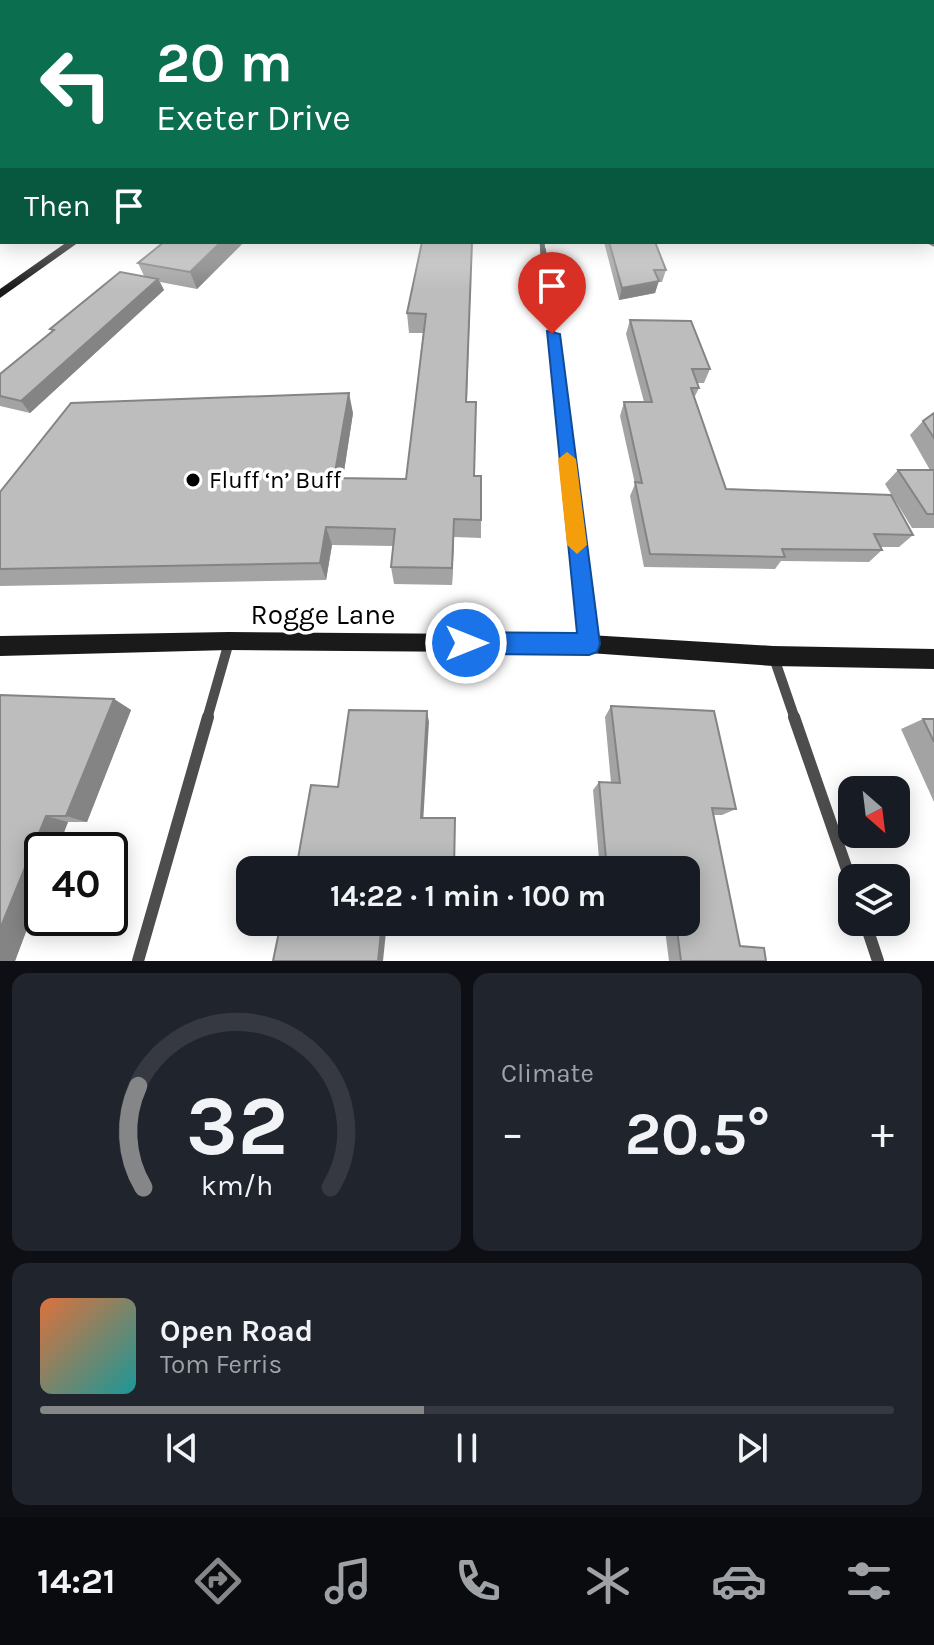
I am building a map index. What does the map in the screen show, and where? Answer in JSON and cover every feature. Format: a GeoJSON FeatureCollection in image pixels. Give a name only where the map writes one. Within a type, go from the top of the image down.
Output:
{"type":"FeatureCollection","features":[{"type":"Feature","properties":{"kind":"street"},"geometry":{"type":"LineString","coordinates":[[0,294],[71,244]]}},
{"type":"Feature","properties":{"kind":"street"},"geometry":{"type":"LineString","coordinates":[[542,244],[589,644]]}},
{"type":"Feature","properties":{"kind":"street"},"geometry":{"type":"LineString","coordinates":[[138,961],[229,641]]}},
{"type":"Feature","properties":{"kind":"street","name":"Rogge Lane"},"geometry":{"type":"LineString","coordinates":[[0,646],[229,641],[589,644],[773,656],[934,659]]}},
{"type":"Feature","properties":{"kind":"street"},"geometry":{"type":"LineString","coordinates":[[773,656],[845,864]]}},
{"type":"Feature","properties":{"kind":"street"},"geometry":{"type":"LineString","coordinates":[[870,936],[878,961]]}},
{"type":"Feature","properties":{"kind":"building"},"geometry":{"type":"Polygon","coordinates":[[[162,244],[219,244],[190,272],[138,263],[162,244]]]}},
{"type":"Feature","properties":{"kind":"building"},"geometry":{"type":"Polygon","coordinates":[[[422,244],[472,244],[466,402],[476,402],[474,476],[481,476],[481,520],[454,519],[452,568],[391,567],[395,529],[326,527],[320,563],[0,569],[0,492],[71,403],[349,393],[334,478],[406,479],[426,314],[407,313],[422,244]]]}},
{"type":"Feature","properties":{"kind":"building"},"geometry":{"type":"Polygon","coordinates":[[[610,244],[656,244],[666,270],[654,270],[659,281],[622,288],[610,244]]]}},
{"type":"Feature","properties":{"kind":"building"},"geometry":{"type":"Polygon","coordinates":[[[120,272],[158,279],[21,401],[0,396],[0,374],[120,272]]]}},
{"type":"Feature","properties":{"kind":"building"},"geometry":{"type":"Polygon","coordinates":[[[630,320],[691,321],[710,369],[692,369],[699,388],[691,388],[726,489],[891,495],[913,535],[874,534],[882,550],[782,549],[785,557],[650,554],[635,482],[642,483],[624,402],[652,402],[630,320]]]}},
{"type":"Feature","properties":{"kind":"building"},"geometry":{"type":"Polygon","coordinates":[[[934,413],[934,438],[923,421],[934,413]]]}},
{"type":"Feature","properties":{"kind":"building"},"geometry":{"type":"Polygon","coordinates":[[[898,470],[934,470],[934,514],[927,514],[898,470]]]}},
{"type":"Feature","properties":{"kind":"building"},"geometry":{"type":"Polygon","coordinates":[[[0,695],[114,699],[66,816],[46,816],[39,832],[24,832],[24,870],[0,929],[0,695]]]}},
{"type":"Feature","properties":{"kind":"building"},"geometry":{"type":"Polygon","coordinates":[[[611,706],[714,711],[736,809],[712,808],[740,946],[764,948],[766,961],[681,961],[678,936],[700,936],[700,856],[606,856],[599,782],[620,783],[611,706]]]}},
{"type":"Feature","properties":{"kind":"building"},"geometry":{"type":"Polygon","coordinates":[[[349,710],[427,711],[421,818],[455,818],[454,856],[298,856],[311,785],[338,787],[349,710]]]}},
{"type":"Feature","properties":{"kind":"building"},"geometry":{"type":"Polygon","coordinates":[[[923,719],[934,719],[934,742],[923,719]]]}},
{"type":"Feature","properties":{"kind":"building"},"geometry":{"type":"Polygon","coordinates":[[[278,936],[381,936],[378,961],[273,961],[278,936]]]}},
{"type":"Feature","properties":{"kind":"slow traffic"},"geometry":{"type":"LineString","coordinates":[[567,459],[577,545]]}},
{"type":"Feature","properties":{"kind":"place","name":"Fluff ‘n’ Buff"},"geometry":{"type":"Point","coordinates":[193,480]}},
{"type":"Feature","properties":{"kind":"route"},"geometry":{"type":"LineString","coordinates":[[466,643],[589,644],[552,334]]}}]}
